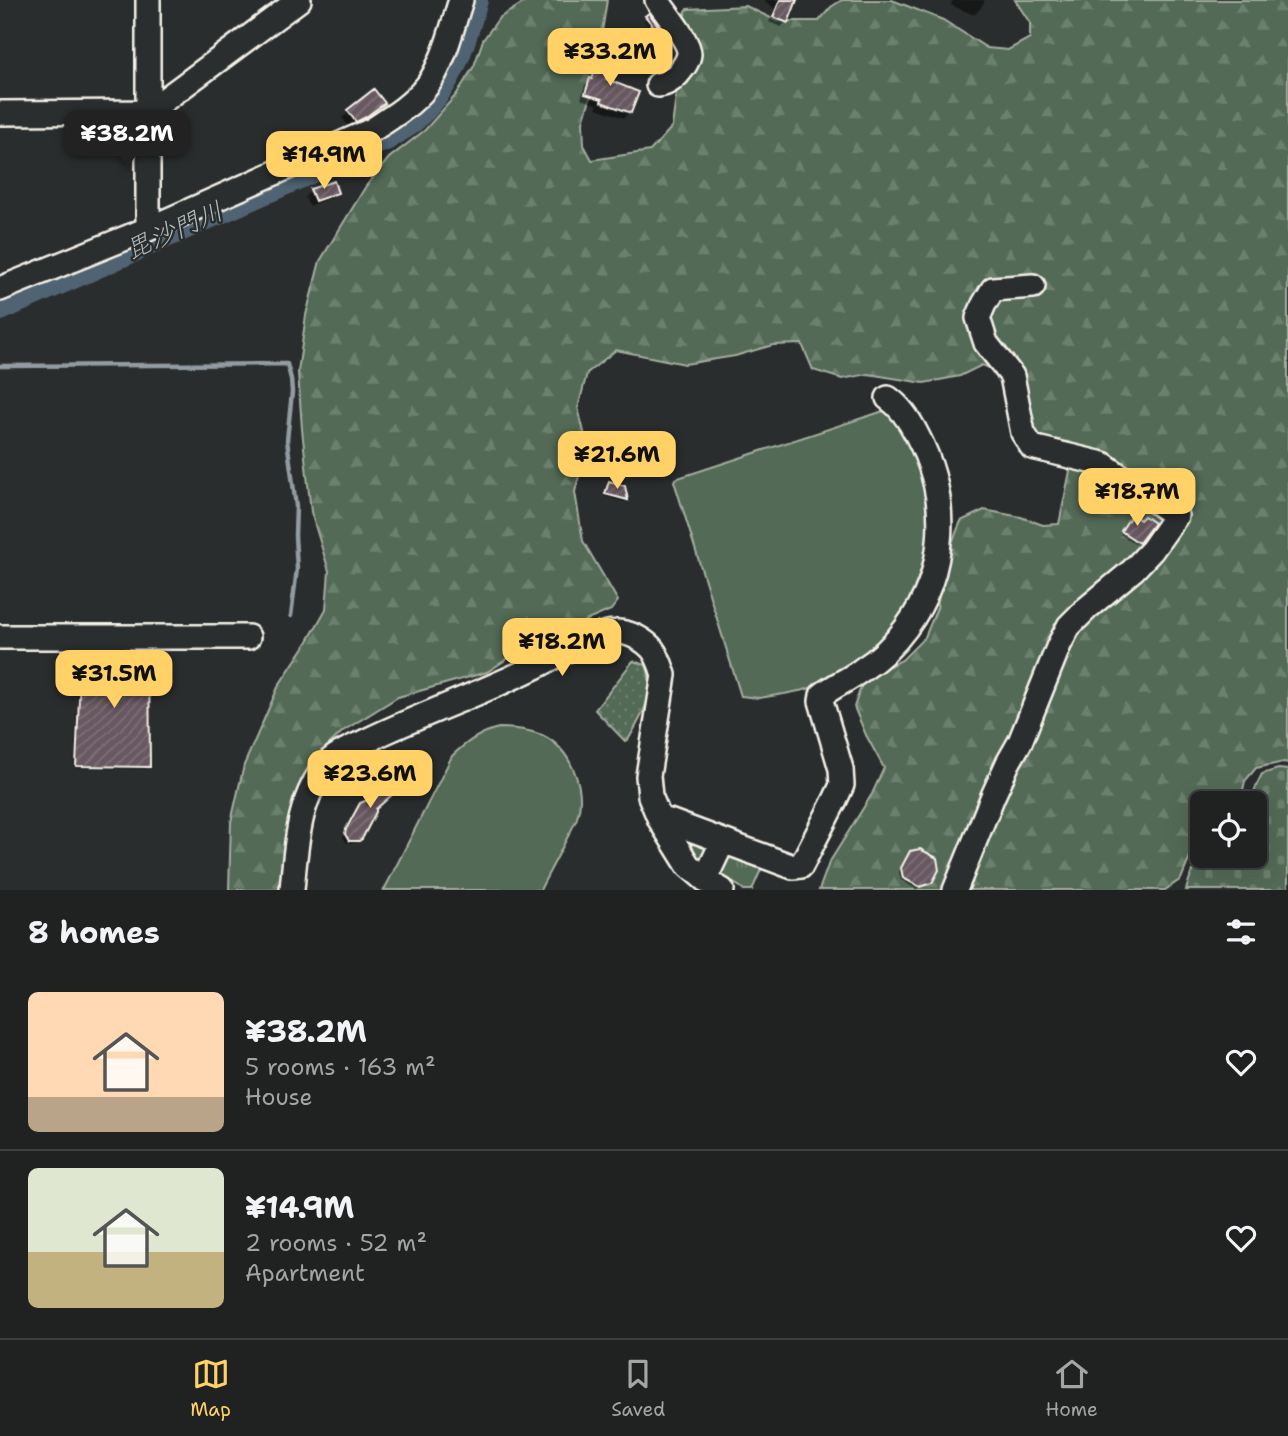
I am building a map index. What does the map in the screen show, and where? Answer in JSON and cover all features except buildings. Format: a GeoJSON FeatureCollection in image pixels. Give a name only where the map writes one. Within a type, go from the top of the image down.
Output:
{"type":"FeatureCollection","features":[{"type":"Feature","properties":{"kind":"street"},"geometry":{"type":"LineString","coordinates":[[148,0],[148,229]]}},
{"type":"Feature","properties":{"kind":"street"},"geometry":{"type":"LineString","coordinates":[[0,113],[148,111],[299,0]]}},
{"type":"Feature","properties":{"kind":"street"},"geometry":{"type":"LineString","coordinates":[[0,289],[148,229],[372,130],[398,114],[428,84],[443,56],[461,0]]}},
{"type":"Feature","properties":{"kind":"street"},"geometry":{"type":"LineString","coordinates":[[657,0],[689,52],[684,66],[673,79],[659,85]]}},
{"type":"Feature","properties":{"kind":"street"},"geometry":{"type":"LineString","coordinates":[[955,890],[993,796],[1020,742],[1069,626],[1133,570],[1152,550],[1176,516],[1103,464],[1032,447],[1023,433],[1012,376],[986,343],[978,318],[993,289],[1033,286]]}},
{"type":"Feature","properties":{"kind":"street"},"geometry":{"type":"LineString","coordinates":[[660,821],[669,821],[793,867],[801,866],[842,785],[841,769],[821,701],[822,695],[864,669],[906,628],[927,594],[935,571],[940,537],[940,510],[934,472],[911,423],[896,403],[888,398]]}},
{"type":"Feature","properties":{"kind":"street"},"geometry":{"type":"LineString","coordinates":[[292,890],[304,805],[313,785],[332,758],[391,728],[538,666],[595,637],[616,632],[628,633],[652,648],[664,675],[648,776],[650,796],[660,821],[688,865],[713,884],[723,841]]}},
{"type":"Feature","properties":{"kind":"street"},"geometry":{"type":"LineString","coordinates":[[0,638],[247,637]]}},
{"type":"Feature","properties":{"kind":"green space"},"geometry":{"type":"Polygon","coordinates":[[[528,0],[607,0],[593,89],[583,122],[584,145],[592,160],[650,151],[672,127],[680,65],[676,36],[687,9],[746,6],[777,21],[819,21],[831,7],[842,0],[892,0],[943,20],[987,48],[1008,50],[1030,38],[1030,23],[1015,0],[1288,0],[1288,763],[1256,768],[1245,781],[1243,791],[1190,791],[1190,857],[1181,879],[1165,890],[819,890],[829,863],[872,794],[884,768],[854,707],[862,684],[877,672],[902,660],[925,637],[937,608],[944,562],[961,521],[984,510],[1021,517],[1043,525],[1059,524],[1070,471],[1038,437],[1027,405],[1005,374],[982,365],[960,376],[924,383],[868,374],[842,379],[813,370],[802,344],[773,345],[735,356],[685,364],[616,350],[587,373],[578,408],[587,444],[575,492],[583,541],[618,601],[611,610],[527,646],[487,672],[398,697],[343,731],[322,751],[304,783],[282,890],[229,890],[231,822],[244,765],[279,685],[326,609],[329,571],[311,512],[298,372],[306,315],[320,261],[366,186],[389,158],[425,130],[456,95],[474,66],[483,40],[499,18],[528,0]]]}},
{"type":"Feature","properties":{"kind":"green space"},"geometry":{"type":"Polygon","coordinates":[[[890,409],[901,422],[931,494],[928,567],[892,636],[831,681],[784,694],[759,698],[741,696],[675,479],[890,409]]]}},
{"type":"Feature","properties":{"kind":"green space"},"geometry":{"type":"Polygon","coordinates":[[[633,661],[646,665],[649,695],[643,713],[625,741],[595,710],[633,661]]]}},
{"type":"Feature","properties":{"kind":"green space"},"geometry":{"type":"Polygon","coordinates":[[[499,728],[532,732],[552,741],[568,759],[578,782],[580,806],[577,818],[540,890],[384,890],[452,756],[473,739],[499,728]]]}},
{"type":"Feature","properties":{"kind":"green space"},"geometry":{"type":"Polygon","coordinates":[[[1278,769],[1288,770],[1288,890],[1186,890],[1195,868],[1267,868],[1267,791],[1254,791],[1262,774],[1278,769]]]}},
{"type":"Feature","properties":{"kind":"green space"},"geometry":{"type":"Polygon","coordinates":[[[682,837],[713,843],[709,859],[700,861],[683,845],[682,837]]]}},
{"type":"Feature","properties":{"kind":"green space"},"geometry":{"type":"Polygon","coordinates":[[[724,852],[763,865],[752,890],[744,890],[719,875],[724,852]]]}},
{"type":"Feature","properties":{"kind":"waterway","name":"毘沙門川"},"geometry":{"type":"LineString","coordinates":[[0,307],[385,137],[402,126],[425,106],[445,79],[459,49],[474,0]]}},
{"type":"Feature","properties":{"kind":"waterway"},"geometry":{"type":"LineString","coordinates":[[0,366],[287,364],[292,392],[287,440],[296,506],[297,569],[291,616]]}}]}
